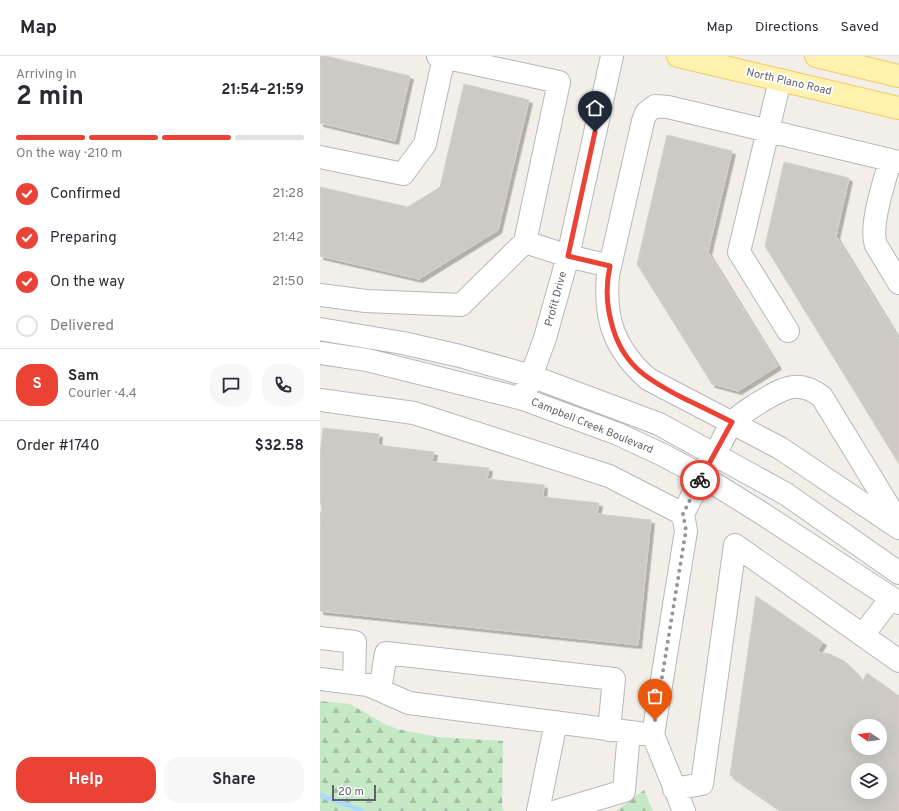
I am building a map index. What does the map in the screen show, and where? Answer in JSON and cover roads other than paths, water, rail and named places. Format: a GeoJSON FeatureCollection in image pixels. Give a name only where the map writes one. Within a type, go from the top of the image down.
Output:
{"type":"FeatureCollection","features":[{"type":"Feature","properties":{"kind":"main road","name":"North Plano Road"},"geometry":{"type":"LineString","coordinates":[[678,56],[899,108]]}},
{"type":"Feature","properties":{"kind":"main road"},"geometry":{"type":"LineString","coordinates":[[816,56],[899,76]]}},
{"type":"Feature","properties":{"kind":"street","name":"Profit Drive"},"geometry":{"type":"LineString","coordinates":[[523,399],[545,338],[568,256],[612,56]]}},
{"type":"Feature","properties":{"kind":"street"},"geometry":{"type":"LineString","coordinates":[[320,157],[403,174],[425,144],[441,57],[559,82],[525,242],[461,305],[366,301],[320,295]]}},
{"type":"Feature","properties":{"kind":"street"},"geometry":{"type":"LineString","coordinates":[[780,80],[739,252],[788,331]]}},
{"type":"Feature","properties":{"kind":"street"},"geometry":{"type":"LineString","coordinates":[[899,283],[876,245],[874,238],[874,222],[894,161],[660,105],[651,108],[646,113],[610,266],[607,290],[608,310],[618,344],[626,357],[648,378],[780,448],[899,528]]}},
{"type":"Feature","properties":{"kind":"street"},"geometry":{"type":"LineString","coordinates":[[525,242],[568,256],[610,266]]}},
{"type":"Feature","properties":{"kind":"street"},"geometry":{"type":"LineString","coordinates":[[320,329],[403,343],[460,356],[531,376],[659,424],[786,494],[899,573]]}},
{"type":"Feature","properties":{"kind":"street","name":"Campbell Creek Boulevard"},"geometry":{"type":"LineString","coordinates":[[320,353],[367,360],[523,399],[618,434],[665,456],[702,476],[895,600]]}},
{"type":"Feature","properties":{"kind":"street"},"geometry":{"type":"LineString","coordinates":[[684,811],[652,735],[686,530],[683,514],[732,422],[782,389],[799,387],[808,388],[816,392],[827,404],[899,523]]}},
{"type":"Feature","properties":{"kind":"street"},"geometry":{"type":"LineString","coordinates":[[320,400],[414,413],[609,476],[683,514]]}},
{"type":"Feature","properties":{"kind":"street"},"geometry":{"type":"LineString","coordinates":[[674,789],[702,784],[735,544],[899,661]]}},
{"type":"Feature","properties":{"kind":"street"},"geometry":{"type":"LineString","coordinates":[[863,635],[895,600]]}},
{"type":"Feature","properties":{"kind":"street"},"geometry":{"type":"LineString","coordinates":[[320,638],[355,642],[354,683]]}},
{"type":"Feature","properties":{"kind":"street"},"geometry":{"type":"LineString","coordinates":[[380,690],[386,653],[614,679],[624,791],[557,811]]}},
{"type":"Feature","properties":{"kind":"street"},"geometry":{"type":"LineString","coordinates":[[320,679],[368,685],[409,703],[652,735]]}},
{"type":"Feature","properties":{"kind":"street"},"geometry":{"type":"LineString","coordinates":[[538,811],[556,722]]}},
{"type":"Feature","properties":{"kind":"waterway"},"geometry":{"type":"LineString","coordinates":[[320,795],[363,811]]}}]}
